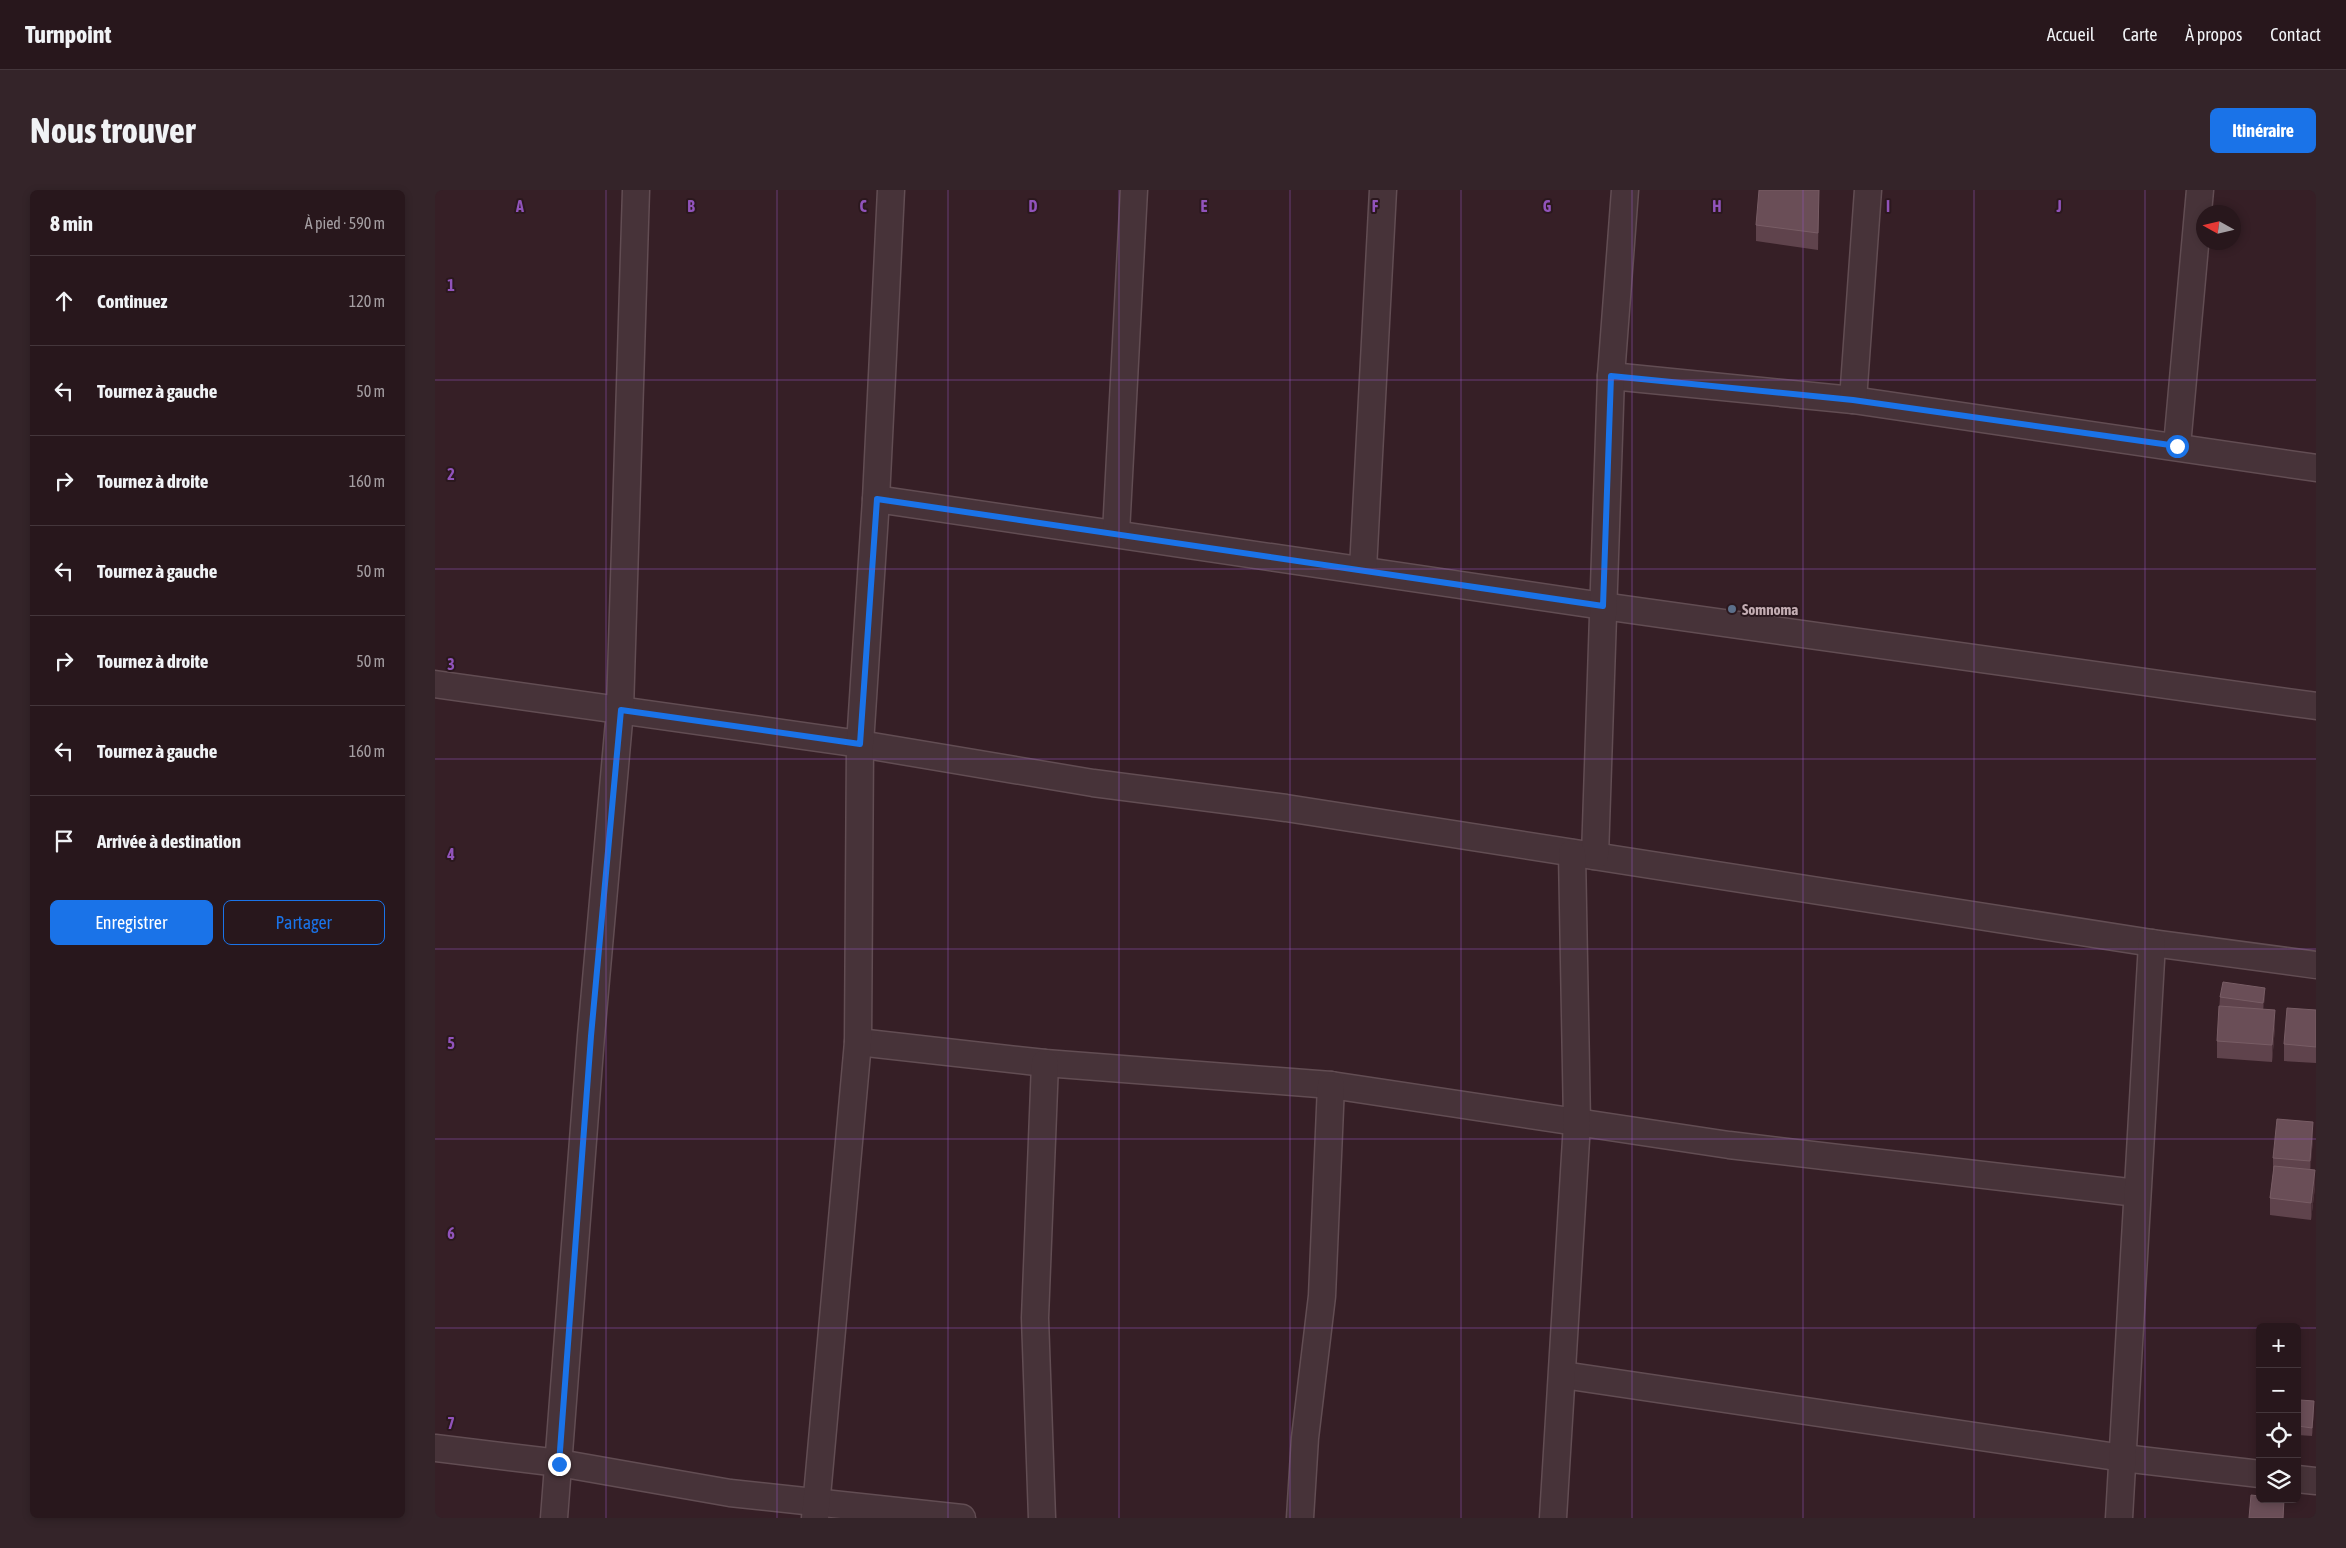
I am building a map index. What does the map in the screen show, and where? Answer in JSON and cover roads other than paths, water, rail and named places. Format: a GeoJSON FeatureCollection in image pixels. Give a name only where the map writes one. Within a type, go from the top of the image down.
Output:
{"type":"FeatureCollection","features":[{"type":"Feature","properties":{"kind":"street"},"geometry":{"type":"LineString","coordinates":[[554,1518],[591,1036],[621,710],[636,190]]}},
{"type":"Feature","properties":{"kind":"street"},"geometry":{"type":"LineString","coordinates":[[816,1511],[858,1042],[860,744],[877,499],[891,190]]}},
{"type":"Feature","properties":{"kind":"street"},"geometry":{"type":"LineString","coordinates":[[1116,533],[1134,190]]}},
{"type":"Feature","properties":{"kind":"street"},"geometry":{"type":"LineString","coordinates":[[1363,569],[1383,190]]}},
{"type":"Feature","properties":{"kind":"street"},"geometry":{"type":"LineString","coordinates":[[1553,1518],[1577,1123],[1583,854],[1603,606],[1611,376],[1625,190]]}},
{"type":"Feature","properties":{"kind":"street"},"geometry":{"type":"LineString","coordinates":[[1853,400],[1867,190]]}},
{"type":"Feature","properties":{"kind":"street"},"geometry":{"type":"LineString","coordinates":[[2177,446],[2200,190]]}},
{"type":"Feature","properties":{"kind":"street"},"geometry":{"type":"LineString","coordinates":[[1611,376],[1853,400],[2177,446],[2316,468]]}},
{"type":"Feature","properties":{"kind":"street"},"geometry":{"type":"LineString","coordinates":[[877,499],[1363,569],[1603,606],[2316,706]]}},
{"type":"Feature","properties":{"kind":"street"},"geometry":{"type":"LineString","coordinates":[[435,684],[860,744],[1093,782],[1286,808],[2152,943],[2316,965]]}},
{"type":"Feature","properties":{"kind":"street"},"geometry":{"type":"LineString","coordinates":[[2119,1518],[2152,943]]}},
{"type":"Feature","properties":{"kind":"street"},"geometry":{"type":"LineString","coordinates":[[858,1042],[1045,1063],[1331,1085],[1729,1145],[2137,1193]]}},
{"type":"Feature","properties":{"kind":"street"},"geometry":{"type":"LineString","coordinates":[[1042,1518],[1035,1318],[1045,1063]]}},
{"type":"Feature","properties":{"kind":"street"},"geometry":{"type":"LineString","coordinates":[[1300,1518],[1305,1438],[1322,1296],[1331,1085]]}},
{"type":"Feature","properties":{"kind":"street"},"geometry":{"type":"LineString","coordinates":[[1563,1375],[2123,1458],[2256,1474]]}},
{"type":"Feature","properties":{"kind":"street"},"geometry":{"type":"LineString","coordinates":[[435,1448],[559,1464],[731,1493],[816,1511],[962,1518]]}},
{"type":"Feature","properties":{"kind":"street"},"geometry":{"type":"LineString","coordinates":[[2301,1479],[2316,1481]]}},
{"type":"Feature","properties":{"kind":"place","name":"Somnoma"},"geometry":{"type":"Point","coordinates":[1732,609]}}]}
